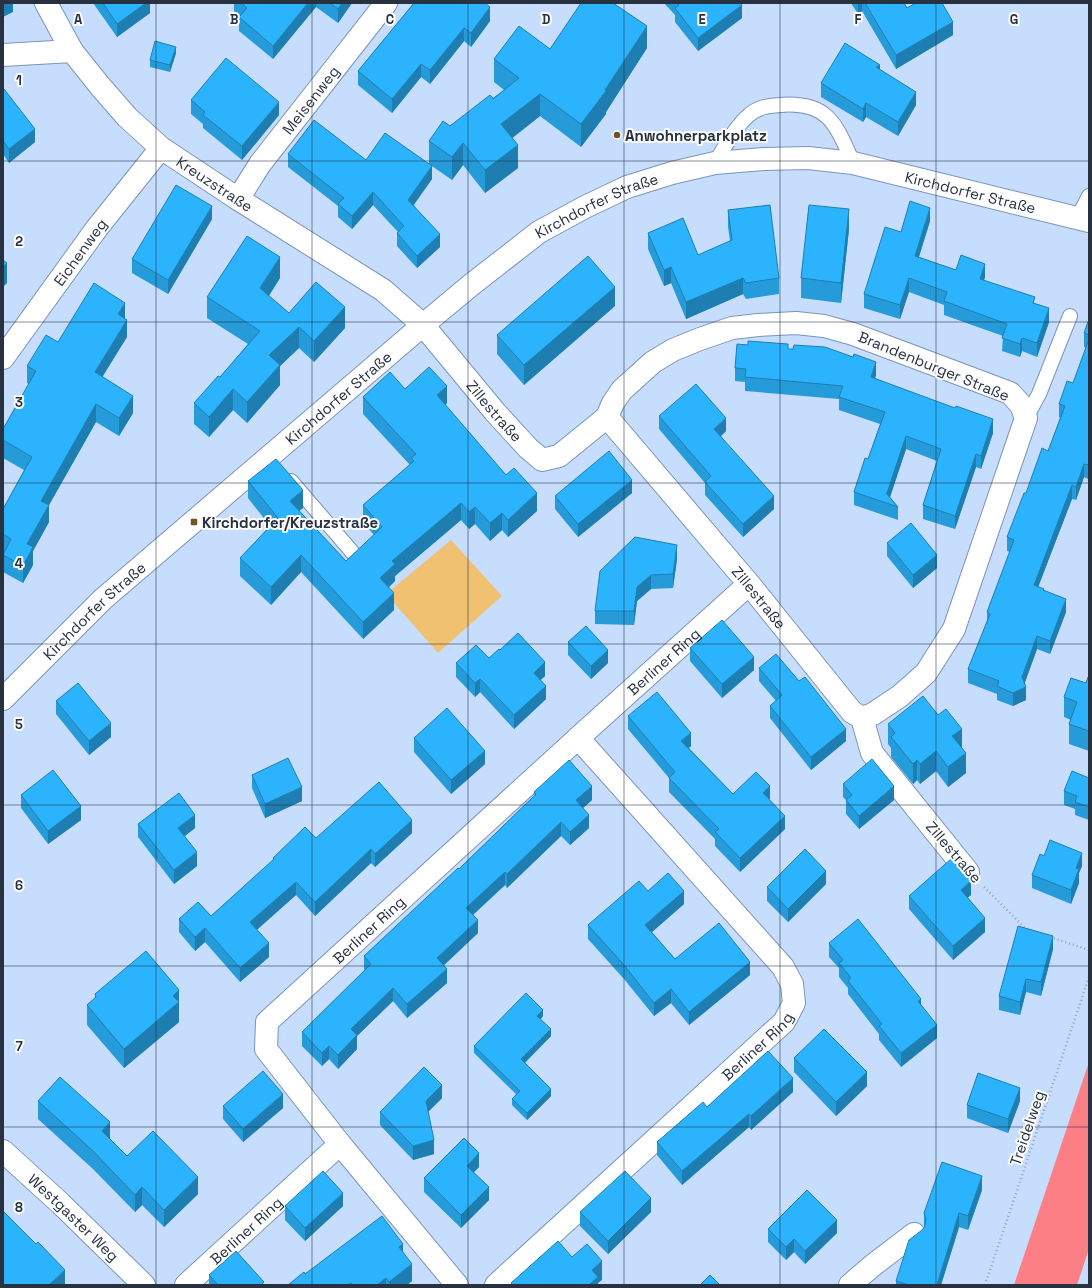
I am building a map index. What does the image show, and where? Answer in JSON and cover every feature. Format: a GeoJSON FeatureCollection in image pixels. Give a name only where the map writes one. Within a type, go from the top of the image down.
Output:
{"type":"FeatureCollection","features":[{"type":"Feature","properties":{"kind":"street","name":"Kreuzstraße"},"geometry":{"type":"LineString","coordinates":[[46,3],[72,51],[127,117],[161,148],[238,199],[383,290],[423,325]]}},
{"type":"Feature","properties":{"kind":"street","name":"Meisenweg"},"geometry":{"type":"LineString","coordinates":[[238,199],[260,164],[386,3]]}},
{"type":"Feature","properties":{"kind":"street"},"geometry":{"type":"LineString","coordinates":[[3,55],[72,51]]}},
{"type":"Feature","properties":{"kind":"street","name":"Eichenweg"},"geometry":{"type":"LineString","coordinates":[[3,358],[97,228],[161,148]]}},
{"type":"Feature","properties":{"kind":"street","name":"Kirchdorfer Straße"},"geometry":{"type":"LineString","coordinates":[[3,699],[103,600],[471,285],[539,232],[585,207],[627,187],[672,173],[716,163],[764,159],[808,158],[852,163],[1083,220]]}},
{"type":"Feature","properties":{"kind":"street","name":"Brandenburger Straße"},"geometry":{"type":"LineString","coordinates":[[607,417],[613,403],[627,385],[653,362],[673,350],[700,338],[732,328],[796,323],[824,326],[853,334],[1010,393],[1021,404],[1026,418]]}},
{"type":"Feature","properties":{"kind":"street","name":"Zillestraße"},"geometry":{"type":"LineString","coordinates":[[423,325],[495,412],[528,448],[542,460],[559,456],[607,417],[749,584],[852,712],[862,718],[872,753],[968,872]]}},
{"type":"Feature","properties":{"kind":"street"},"geometry":{"type":"LineString","coordinates":[[862,718],[873,714],[900,696],[926,673],[954,628],[1026,418]]}},
{"type":"Feature","properties":{"kind":"street","name":"Berliner Ring"},"geometry":{"type":"LineString","coordinates":[[457,1285],[340,1144],[266,1049],[267,1022],[749,584]]}},
{"type":"Feature","properties":{"kind":"street","name":"Berliner Ring"},"geometry":{"type":"LineString","coordinates":[[496,1285],[784,1022],[794,1003],[792,984],[783,967],[578,738]]}},
{"type":"Feature","properties":{"kind":"street","name":"Berliner Ring"},"geometry":{"type":"LineString","coordinates":[[186,1285],[340,1144]]}},
{"type":"Feature","properties":{"kind":"street","name":"Westgaster Weg"},"geometry":{"type":"LineString","coordinates":[[3,1151],[60,1203],[144,1285]]}},
{"type":"Feature","properties":{"kind":"street"},"geometry":{"type":"LineString","coordinates":[[850,1285],[914,1234]]}},
{"type":"Feature","properties":{"kind":"lane"},"geometry":{"type":"LineString","coordinates":[[716,163],[734,132],[748,116],[757,109],[766,106],[786,104],[810,106],[821,111],[830,119],[842,139],[852,163]]}},
{"type":"Feature","properties":{"kind":"lane"},"geometry":{"type":"LineString","coordinates":[[1083,220],[1089,196]]}},
{"type":"Feature","properties":{"kind":"lane"},"geometry":{"type":"LineString","coordinates":[[1026,418],[1039,394],[1070,316]]}},
{"type":"Feature","properties":{"kind":"lane"},"geometry":{"type":"LineString","coordinates":[[270,456],[353,553]]}},
{"type":"Feature","properties":{"kind":"path","name":"Zillestraße"},"geometry":{"type":"LineString","coordinates":[[968,872],[1025,928],[1032,931]]}},
{"type":"Feature","properties":{"kind":"path"},"geometry":{"type":"LineString","coordinates":[[1046,935],[1089,950]]}},
{"type":"Feature","properties":{"kind":"path","name":"Treidelweg"},"geometry":{"type":"LineString","coordinates":[[985,1285],[1089,977]]}},
{"type":"Feature","properties":{"kind":"shaded area"},"geometry":{"type":"Polygon","coordinates":[[[451,540],[502,596],[438,653],[386,594],[451,540]]]}},
{"type":"Feature","properties":{"kind":"shaded area"},"geometry":{"type":"Polygon","coordinates":[[[1089,1062],[1089,1249],[1077,1285],[1014,1285],[1089,1062]]]}},
{"type":"Feature","properties":{"kind":"building"},"geometry":{"type":"Polygon","coordinates":[[[103,3],[146,3],[117,24],[103,3]]]}},
{"type":"Feature","properties":{"kind":"building"},"geometry":{"type":"Polygon","coordinates":[[[241,3],[308,3],[273,46],[239,17],[247,8],[241,3]]]}},
{"type":"Feature","properties":{"kind":"building"},"geometry":{"type":"Polygon","coordinates":[[[330,3],[342,3],[338,9],[330,3]]]}},
{"type":"Feature","properties":{"kind":"building"},"geometry":{"type":"Polygon","coordinates":[[[414,3],[485,3],[490,7],[471,33],[464,28],[430,70],[421,64],[392,99],[358,71],[414,3]]]}},
{"type":"Feature","properties":{"kind":"building"},"geometry":{"type":"Polygon","coordinates":[[[581,3],[613,3],[647,26],[605,90],[606,91],[581,124],[540,94],[501,124],[518,145],[485,170],[463,143],[452,157],[429,141],[443,121],[450,126],[490,95],[493,99],[519,78],[494,59],[519,26],[550,49],[581,3]]]}},
{"type":"Feature","properties":{"kind":"building"},"geometry":{"type":"Polygon","coordinates":[[[677,3],[740,3],[742,5],[698,38],[675,8],[679,5],[677,3]]]}},
{"type":"Feature","properties":{"kind":"building"},"geometry":{"type":"Polygon","coordinates":[[[865,3],[904,3],[907,8],[916,3],[942,3],[953,22],[896,55],[865,3]]]}},
{"type":"Feature","properties":{"kind":"building"},"geometry":{"type":"Polygon","coordinates":[[[155,41],[176,47],[170,65],[150,60],[155,41]]]}},
{"type":"Feature","properties":{"kind":"building"},"geometry":{"type":"Polygon","coordinates":[[[845,43],[880,65],[876,67],[916,92],[898,122],[866,103],[863,109],[821,83],[845,43]]]}},
{"type":"Feature","properties":{"kind":"building"},"geometry":{"type":"Polygon","coordinates":[[[226,58],[279,102],[242,146],[203,115],[205,112],[191,100],[226,58]]]}},
{"type":"Feature","properties":{"kind":"building"},"geometry":{"type":"Polygon","coordinates":[[[3,89],[35,129],[9,149],[3,141],[3,89]]]}},
{"type":"Feature","properties":{"kind":"building"},"geometry":{"type":"Polygon","coordinates":[[[314,120],[366,160],[385,133],[432,166],[408,200],[440,234],[417,256],[397,233],[404,226],[373,192],[352,216],[338,204],[344,198],[288,154],[314,120]]]}},
{"type":"Feature","properties":{"kind":"building"},"geometry":{"type":"Polygon","coordinates":[[[176,185],[212,206],[168,280],[132,259],[176,185]]]}},
{"type":"Feature","properties":{"kind":"building"},"geometry":{"type":"Polygon","coordinates":[[[910,201],[930,208],[915,256],[956,270],[961,255],[985,264],[980,279],[1035,297],[1033,303],[1049,308],[1037,343],[1022,338],[1020,344],[1002,338],[1007,324],[944,301],[947,292],[909,278],[900,305],[864,294],[885,227],[901,232],[910,201]]]}},
{"type":"Feature","properties":{"kind":"building"},"geometry":{"type":"Polygon","coordinates":[[[770,205],[779,278],[746,283],[743,278],[686,302],[671,267],[664,270],[648,233],[683,218],[698,255],[732,240],[728,210],[770,205]]]}},
{"type":"Feature","properties":{"kind":"building"},"geometry":{"type":"Polygon","coordinates":[[[809,205],[849,209],[841,283],[801,278],[809,205]]]}},
{"type":"Feature","properties":{"kind":"building"},"geometry":{"type":"Polygon","coordinates":[[[247,236],[280,257],[260,288],[289,313],[316,282],[345,307],[314,341],[299,327],[269,355],[280,365],[247,402],[233,389],[209,417],[194,403],[218,376],[220,377],[260,331],[207,297],[247,236]]]}},
{"type":"Feature","properties":{"kind":"building"},"geometry":{"type":"Polygon","coordinates":[[[588,256],[615,287],[524,365],[497,335],[588,256]]]}},
{"type":"Feature","properties":{"kind":"building"},"geometry":{"type":"Polygon","coordinates":[[[3,260],[7,263],[3,267],[3,260]]]}},
{"type":"Feature","properties":{"kind":"building"},"geometry":{"type":"Polygon","coordinates":[[[94,283],[125,303],[118,314],[127,320],[95,372],[133,396],[119,418],[96,404],[41,501],[49,505],[27,544],[33,547],[23,566],[3,555],[11,539],[3,534],[3,509],[32,457],[3,440],[3,429],[36,371],[27,366],[46,335],[58,342],[94,283]]]}},
{"type":"Feature","properties":{"kind":"building"},"geometry":{"type":"Polygon","coordinates":[[[1089,319],[1089,335],[1084,333],[1089,319]]]}},
{"type":"Feature","properties":{"kind":"building"},"geometry":{"type":"Polygon","coordinates":[[[1089,339],[1089,463],[1088,465],[1084,464],[1076,487],[1072,485],[1034,585],[1066,599],[1050,641],[1037,636],[1022,677],[1026,687],[1013,693],[997,686],[999,681],[968,669],[990,614],[987,612],[1014,540],[1007,537],[1024,493],[1026,493],[1042,448],[1048,451],[1065,406],[1059,404],[1067,381],[1073,383],[1089,339]]]}},
{"type":"Feature","properties":{"kind":"building"},"geometry":{"type":"Polygon","coordinates":[[[748,341],[788,344],[788,349],[793,349],[794,345],[825,347],[853,357],[854,354],[876,362],[871,377],[955,408],[956,406],[993,419],[981,456],[976,454],[955,516],[923,505],[941,449],[906,436],[886,493],[898,507],[854,492],[865,458],[868,459],[885,412],[839,397],[843,386],[745,377],[746,369],[735,368],[737,344],[748,345],[748,341]]]}},
{"type":"Feature","properties":{"kind":"building"},"geometry":{"type":"Polygon","coordinates":[[[429,367],[447,386],[437,395],[506,475],[514,468],[537,493],[508,520],[502,513],[490,523],[475,507],[469,512],[461,503],[392,561],[395,564],[380,578],[394,593],[363,622],[301,555],[271,587],[240,558],[278,518],[248,481],[276,459],[303,490],[290,501],[346,561],[382,527],[363,505],[414,461],[411,458],[416,454],[363,397],[390,372],[405,389],[429,367]]]}},
{"type":"Feature","properties":{"kind":"building"},"geometry":{"type":"Polygon","coordinates":[[[696,384],[726,418],[714,429],[774,496],[743,524],[705,482],[711,476],[659,416],[696,384]]]}},
{"type":"Feature","properties":{"kind":"building"},"geometry":{"type":"Polygon","coordinates":[[[609,451],[632,480],[578,524],[555,496],[609,451]]]}},
{"type":"Feature","properties":{"kind":"building"},"geometry":{"type":"Polygon","coordinates":[[[911,523],[937,555],[913,575],[887,543],[911,523]]]}},
{"type":"Feature","properties":{"kind":"building"},"geometry":{"type":"Polygon","coordinates":[[[635,537],[677,545],[673,574],[651,575],[637,587],[634,611],[595,611],[600,571],[635,537]]]}},
{"type":"Feature","properties":{"kind":"building"},"geometry":{"type":"Polygon","coordinates":[[[722,620],[754,657],[722,684],[690,648],[722,620]]]}},
{"type":"Feature","properties":{"kind":"building"},"geometry":{"type":"Polygon","coordinates":[[[586,626],[608,650],[591,666],[568,642],[586,626]]]}},
{"type":"Feature","properties":{"kind":"building"},"geometry":{"type":"Polygon","coordinates":[[[518,633],[545,662],[534,673],[546,686],[514,715],[480,679],[475,683],[456,663],[476,645],[489,658],[518,633]]]}},
{"type":"Feature","properties":{"kind":"building"},"geometry":{"type":"Polygon","coordinates":[[[776,654],[799,681],[805,677],[846,729],[811,757],[770,706],[782,695],[759,668],[776,654]]]}},
{"type":"Feature","properties":{"kind":"building"},"geometry":{"type":"Polygon","coordinates":[[[1088,677],[1089,731],[1069,724],[1077,702],[1064,697],[1071,678],[1086,683],[1088,677]]]}},
{"type":"Feature","properties":{"kind":"building"},"geometry":{"type":"Polygon","coordinates":[[[78,683],[111,723],[89,741],[56,701],[78,683]]]}},
{"type":"Feature","properties":{"kind":"building"},"geometry":{"type":"Polygon","coordinates":[[[657,692],[691,733],[681,741],[733,794],[756,772],[770,786],[763,793],[785,816],[740,858],[715,832],[719,829],[669,778],[675,772],[628,716],[657,692]]]}},
{"type":"Feature","properties":{"kind":"building"},"geometry":{"type":"Polygon","coordinates":[[[923,696],[938,715],[946,709],[962,729],[952,736],[966,753],[948,767],[936,751],[920,764],[917,760],[913,764],[891,737],[895,733],[888,724],[923,696]]]}},
{"type":"Feature","properties":{"kind":"building"},"geometry":{"type":"Polygon","coordinates":[[[447,708],[485,751],[451,780],[414,738],[447,708]]]}},
{"type":"Feature","properties":{"kind":"building"},"geometry":{"type":"Polygon","coordinates":[[[288,758],[302,787],[265,804],[252,775],[288,758]]]}},
{"type":"Feature","properties":{"kind":"building"},"geometry":{"type":"Polygon","coordinates":[[[872,759],[894,786],[859,816],[846,800],[852,795],[843,784],[872,759]]]}},
{"type":"Feature","properties":{"kind":"building"},"geometry":{"type":"Polygon","coordinates":[[[569,760],[592,786],[576,800],[589,815],[570,832],[561,822],[507,874],[505,872],[466,908],[478,920],[437,958],[447,969],[407,1004],[393,988],[351,1029],[357,1035],[338,1055],[329,1046],[322,1053],[302,1032],[371,964],[364,956],[458,868],[459,869],[536,794],[534,792],[569,760]]]}},
{"type":"Feature","properties":{"kind":"building"},"geometry":{"type":"Polygon","coordinates":[[[53,770],[81,806],[48,831],[21,795],[53,770]]]}},
{"type":"Feature","properties":{"kind":"building"},"geometry":{"type":"Polygon","coordinates":[[[1072,771],[1089,778],[1089,807],[1075,802],[1077,796],[1064,791],[1072,771]]]}},
{"type":"Feature","properties":{"kind":"building"},"geometry":{"type":"Polygon","coordinates":[[[379,782],[412,820],[375,854],[371,849],[315,902],[296,882],[250,922],[269,943],[240,968],[205,928],[195,937],[179,919],[198,902],[211,916],[274,859],[273,858],[305,827],[316,838],[379,782]]]}},
{"type":"Feature","properties":{"kind":"building"},"geometry":{"type":"Polygon","coordinates":[[[179,793],[195,815],[178,828],[197,852],[174,870],[138,824],[179,793]]]}},
{"type":"Feature","properties":{"kind":"building"},"geometry":{"type":"Polygon","coordinates":[[[1050,840],[1082,853],[1076,868],[1079,869],[1071,890],[1032,875],[1040,854],[1044,856],[1050,840]]]}},
{"type":"Feature","properties":{"kind":"building"},"geometry":{"type":"Polygon","coordinates":[[[805,849],[826,871],[788,909],[767,887],[805,849]]]}},
{"type":"Feature","properties":{"kind":"building"},"geometry":{"type":"Polygon","coordinates":[[[951,859],[971,881],[961,890],[985,918],[953,946],[909,896],[951,859]]]}},
{"type":"Feature","properties":{"kind":"building"},"geometry":{"type":"Polygon","coordinates":[[[668,873],[684,891],[645,925],[675,959],[719,923],[750,962],[689,1012],[671,989],[654,1003],[624,965],[588,925],[639,881],[648,891],[668,873]]]}},
{"type":"Feature","properties":{"kind":"building"},"geometry":{"type":"Polygon","coordinates":[[[858,919],[921,999],[918,1001],[937,1025],[901,1053],[879,1026],[882,1024],[848,981],[851,978],[839,963],[843,960],[829,943],[858,919]]]}},
{"type":"Feature","properties":{"kind":"building"},"geometry":{"type":"Polygon","coordinates":[[[1018,926],[1053,936],[1041,982],[1026,979],[1020,1002],[999,996],[1018,926]]]}},
{"type":"Feature","properties":{"kind":"building"},"geometry":{"type":"Polygon","coordinates":[[[146,951],[179,990],[173,996],[179,1002],[124,1049],[87,1005],[96,997],[95,994],[146,951]]]}},
{"type":"Feature","properties":{"kind":"building"},"geometry":{"type":"Polygon","coordinates":[[[526,993],[543,1010],[537,1016],[551,1029],[521,1059],[551,1089],[527,1113],[512,1099],[520,1091],[474,1046],[526,993]]]}},
{"type":"Feature","properties":{"kind":"building"},"geometry":{"type":"Polygon","coordinates":[[[824,1029],[867,1072],[836,1102],[794,1058],[824,1029]]]}},
{"type":"Feature","properties":{"kind":"building"},"geometry":{"type":"Polygon","coordinates":[[[768,1051],[793,1078],[751,1116],[749,1114],[682,1171],[657,1142],[703,1102],[707,1107],[768,1051]]]}},
{"type":"Feature","properties":{"kind":"building"},"geometry":{"type":"Polygon","coordinates":[[[424,1067],[442,1085],[426,1101],[434,1140],[413,1146],[380,1112],[424,1067]]]}},
{"type":"Feature","properties":{"kind":"building"},"geometry":{"type":"Polygon","coordinates":[[[263,1071],[283,1094],[243,1129],[223,1106],[263,1071]]]}},
{"type":"Feature","properties":{"kind":"building"},"geometry":{"type":"Polygon","coordinates":[[[978,1073],[1020,1088],[1008,1119],[967,1105],[978,1073]]]}},
{"type":"Feature","properties":{"kind":"building"},"geometry":{"type":"Polygon","coordinates":[[[60,1077],[110,1122],[102,1131],[127,1156],[153,1131],[198,1177],[164,1210],[142,1187],[135,1195],[93,1151],[38,1101],[60,1077]]]}},
{"type":"Feature","properties":{"kind":"building"},"geometry":{"type":"Polygon","coordinates":[[[464,1138],[479,1153],[467,1166],[489,1187],[461,1215],[424,1178],[464,1138]]]}},
{"type":"Feature","properties":{"kind":"building"},"geometry":{"type":"Polygon","coordinates":[[[942,1162],[982,1176],[968,1216],[959,1213],[937,1285],[909,1285],[896,1281],[909,1240],[925,1226],[926,1219],[924,1213],[942,1162]]]}},
{"type":"Feature","properties":{"kind":"building"},"geometry":{"type":"Polygon","coordinates":[[[323,1171],[343,1193],[305,1228],[285,1206],[323,1171]]]}},
{"type":"Feature","properties":{"kind":"building"},"geometry":{"type":"Polygon","coordinates":[[[625,1171],[651,1198],[608,1241],[580,1212],[625,1171]]]}},
{"type":"Feature","properties":{"kind":"building"},"geometry":{"type":"Polygon","coordinates":[[[807,1190],[837,1220],[805,1251],[794,1239],[786,1247],[768,1229],[807,1190]]]}},
{"type":"Feature","properties":{"kind":"building"},"geometry":{"type":"Polygon","coordinates":[[[3,1211],[36,1244],[38,1242],[65,1270],[49,1285],[3,1285],[3,1211]]]}},
{"type":"Feature","properties":{"kind":"building"},"geometry":{"type":"Polygon","coordinates":[[[382,1216],[403,1244],[399,1247],[412,1264],[389,1282],[386,1278],[377,1285],[352,1285],[351,1283],[348,1285],[288,1285],[304,1272],[305,1274],[382,1216]]]}},
{"type":"Feature","properties":{"kind":"building"},"geometry":{"type":"Polygon","coordinates":[[[558,1241],[572,1257],[587,1244],[602,1261],[592,1270],[598,1277],[589,1285],[513,1285],[511,1283],[558,1241]]]}},
{"type":"Feature","properties":{"kind":"building"},"geometry":{"type":"Polygon","coordinates":[[[236,1251],[264,1282],[261,1285],[218,1285],[209,1275],[236,1251]]]}},
{"type":"Feature","properties":{"kind":"building"},"geometry":{"type":"Polygon","coordinates":[[[710,1275],[720,1285],[700,1285],[710,1275]]]}},
{"type":"Feature","properties":{"kind":"place","name":"Anwohnerparkplatz"},"geometry":{"type":"Point","coordinates":[617,135]}},
{"type":"Feature","properties":{"kind":"place","name":"Kirchdorfer/Kreuzstraße"},"geometry":{"type":"Point","coordinates":[194,522]}}]}
